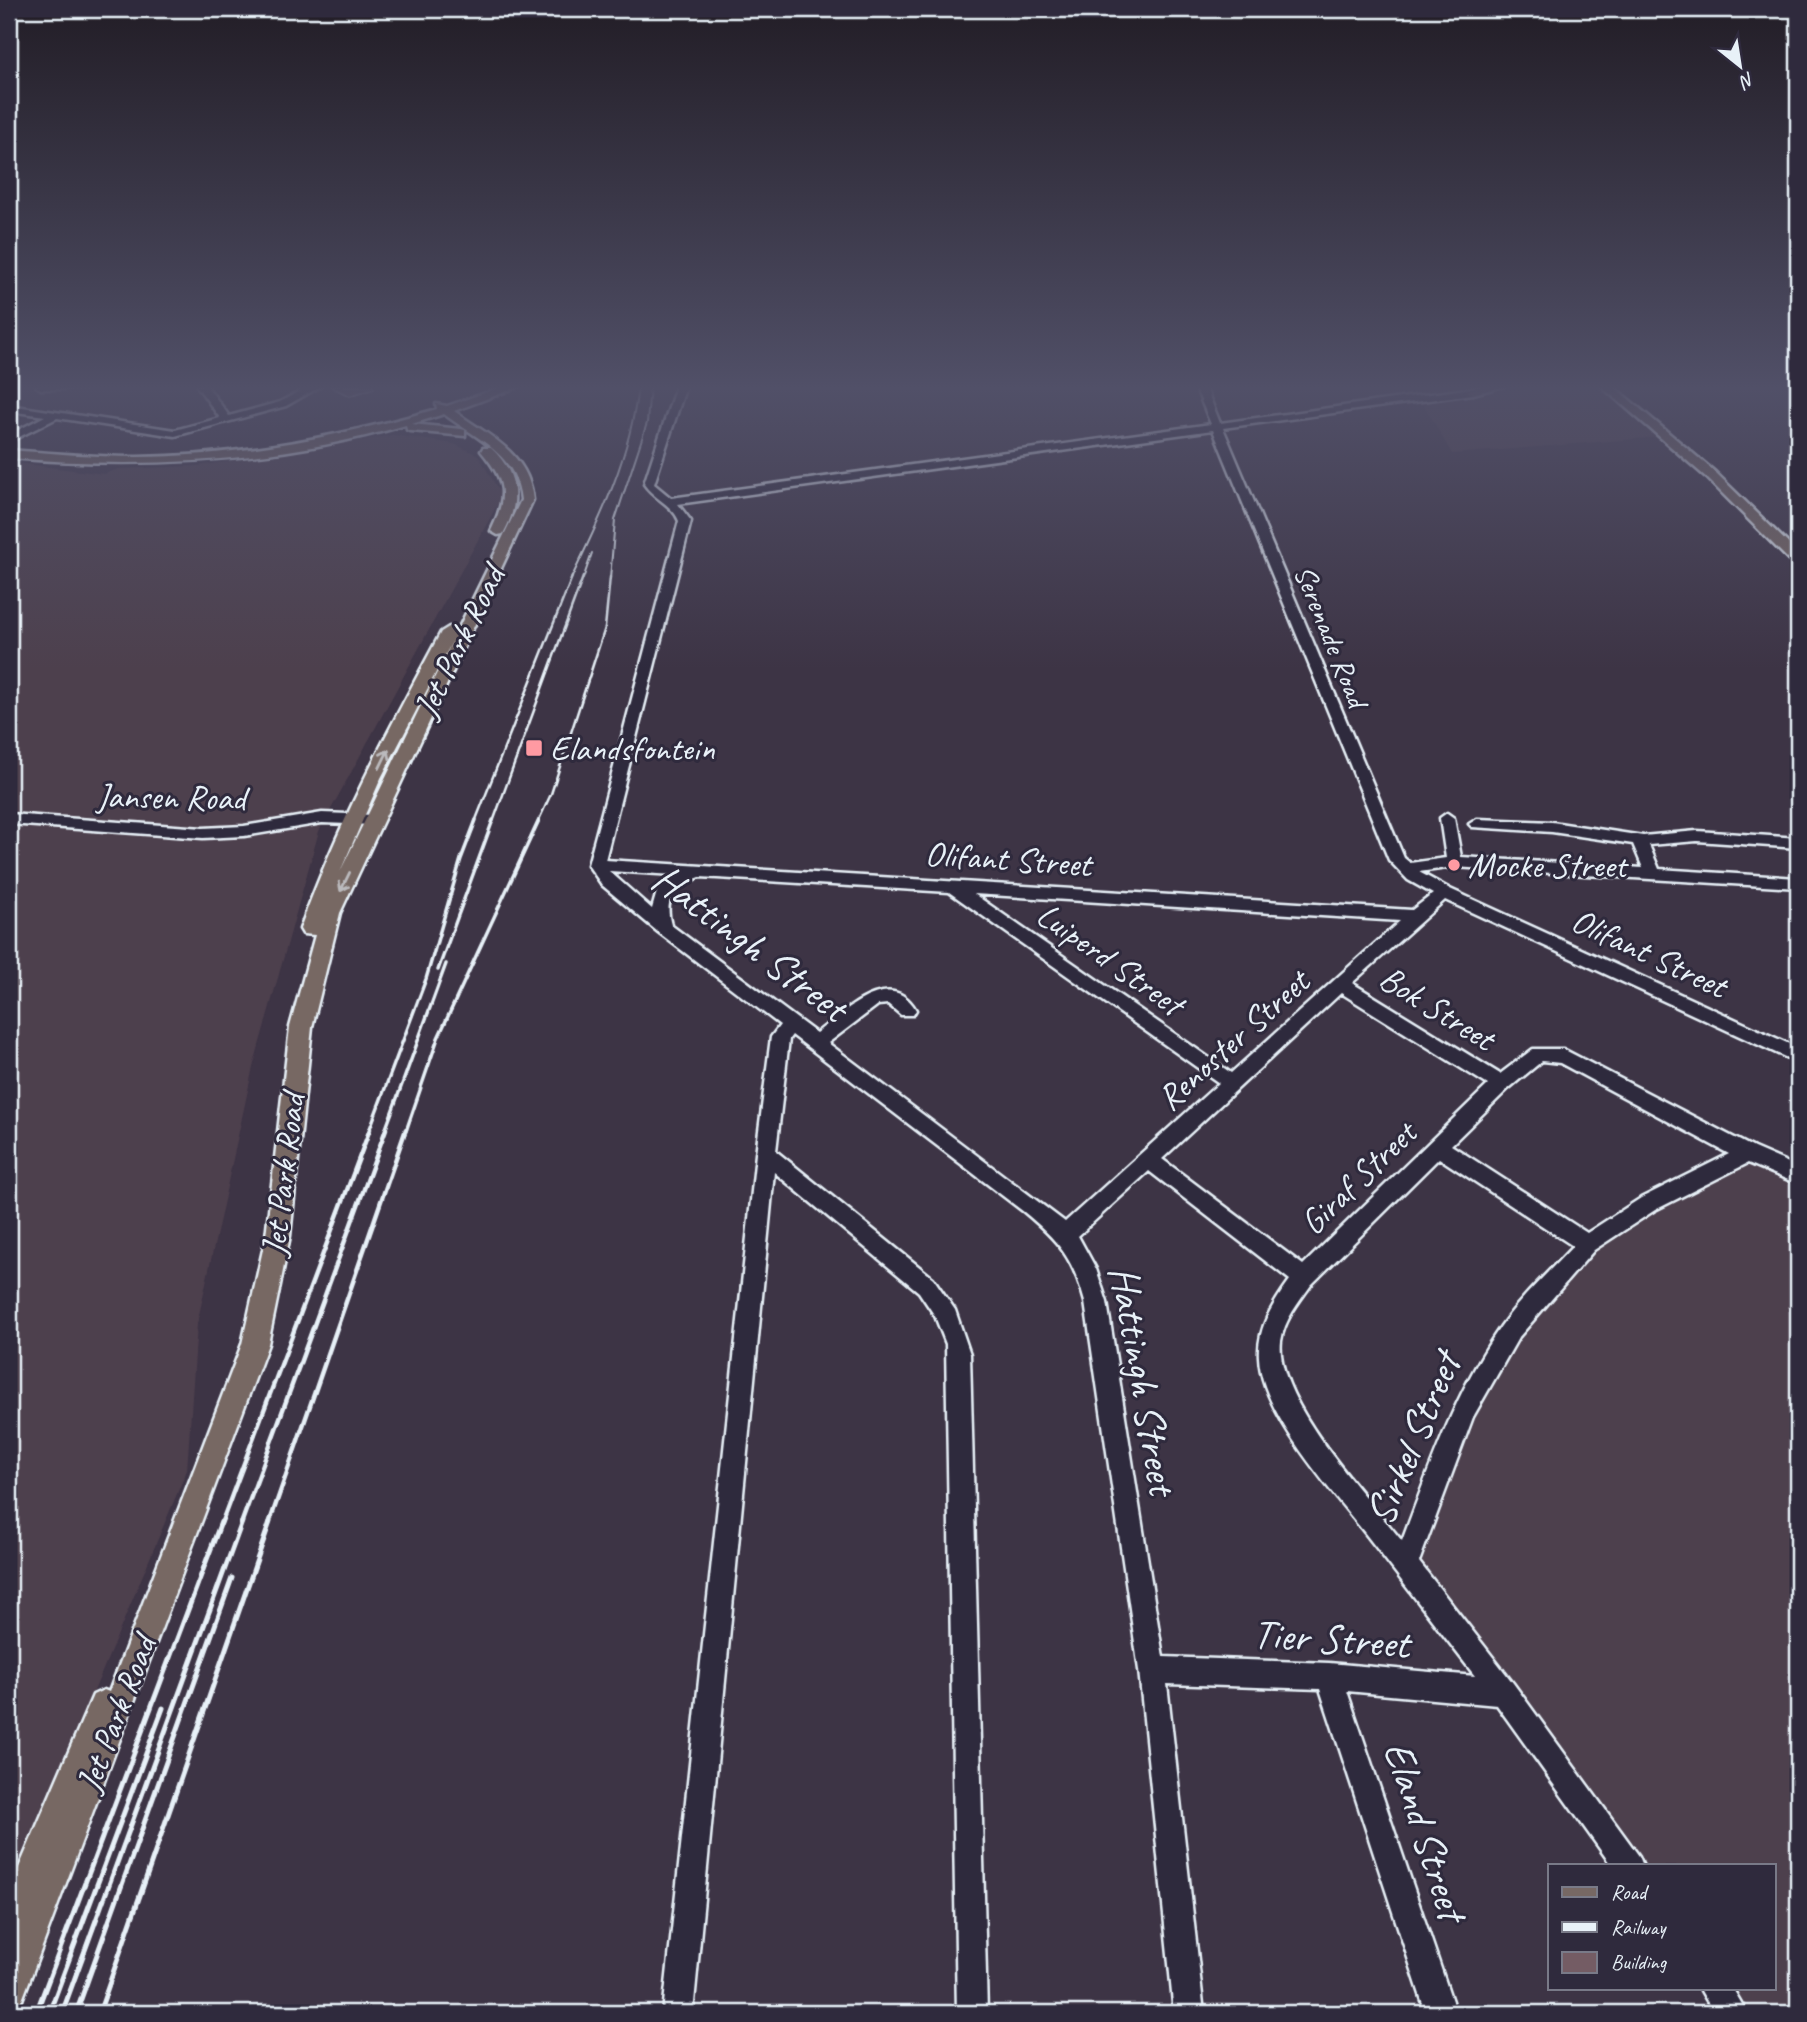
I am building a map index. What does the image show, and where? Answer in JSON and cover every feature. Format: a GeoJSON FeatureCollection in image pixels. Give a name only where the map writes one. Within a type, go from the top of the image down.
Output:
{"type":"FeatureCollection","features":[{"type":"Feature","properties":{"kind":"main road","name":"Jet Park Road"},"geometry":{"type":"LineString","coordinates":[[9,1987],[134,1669],[255,1344],[278,1236],[301,1027],[328,919],[364,820],[508,509],[510,486],[508,480]]}},
{"type":"Feature","properties":{"kind":"main road","name":"Jet Park Road"},"geometry":{"type":"LineString","coordinates":[[9,1932],[109,1696],[241,1359],[264,1259],[304,951],[322,892],[364,820],[527,500],[525,480]]}},
{"type":"Feature","properties":{"kind":"main road"},"geometry":{"type":"LineString","coordinates":[[1716,480],[1798,561]]}},
{"type":"Feature","properties":{"kind":"main road"},"geometry":{"type":"LineString","coordinates":[[1730,480],[1798,544]]}},
{"type":"Feature","properties":{"kind":"street"},"geometry":{"type":"LineString","coordinates":[[596,864],[685,525],[683,514],[653,491],[650,480]]}},
{"type":"Feature","properties":{"kind":"street"},"geometry":{"type":"LineString","coordinates":[[668,502],[824,480]]}},
{"type":"Feature","properties":{"kind":"street","name":"Serenade Road"},"geometry":{"type":"LineString","coordinates":[[1239,480],[1367,789]]}},
{"type":"Feature","properties":{"kind":"street","name":"Olifant Street"},"geometry":{"type":"LineString","coordinates":[[1367,789],[1392,852],[1405,869],[1444,894],[1798,1056]]}},
{"type":"Feature","properties":{"kind":"street","name":"Jansen Road"},"geometry":{"type":"LineString","coordinates":[[9,819],[216,833],[311,818],[364,820]]}},
{"type":"Feature","properties":{"kind":"street"},"geometry":{"type":"LineString","coordinates":[[1447,818],[1454,862]]}},
{"type":"Feature","properties":{"kind":"street"},"geometry":{"type":"LineString","coordinates":[[9,830],[43,823]]}},
{"type":"Feature","properties":{"kind":"street"},"geometry":{"type":"LineString","coordinates":[[1477,824],[1552,827],[1639,841],[1696,836],[1798,843]]}},
{"type":"Feature","properties":{"kind":"street"},"geometry":{"type":"LineString","coordinates":[[1639,841],[1653,874]]}},
{"type":"Feature","properties":{"kind":"street"},"geometry":{"type":"LineString","coordinates":[[1405,869],[1454,862],[1798,883]]}},
{"type":"Feature","properties":{"kind":"street","name":"Olifant Street"},"geometry":{"type":"LineString","coordinates":[[596,864],[1415,916]]}},
{"type":"Feature","properties":{"kind":"street","name":"Hattingh Street"},"geometry":{"type":"LineString","coordinates":[[596,864],[608,881],[664,928],[1066,1234],[1083,1256],[1096,1302],[1152,1670],[1189,2013]]}},
{"type":"Feature","properties":{"kind":"street"},"geometry":{"type":"LineString","coordinates":[[664,928],[659,915],[659,898],[670,884],[701,870]]}},
{"type":"Feature","properties":{"kind":"street","name":"Luiperd Street"},"geometry":{"type":"LineString","coordinates":[[952,887],[1231,1083]]}},
{"type":"Feature","properties":{"kind":"street","name":"Renoster Street"},"geometry":{"type":"LineString","coordinates":[[1066,1234],[1415,916],[1444,894]]}},
{"type":"Feature","properties":{"kind":"street","name":"Bok Street"},"geometry":{"type":"LineString","coordinates":[[1341,985],[1501,1084]]}},
{"type":"Feature","properties":{"kind":"street"},"geometry":{"type":"LineString","coordinates":[[817,1042],[874,999],[892,997],[907,1010]]}},
{"type":"Feature","properties":{"kind":"street"},"geometry":{"type":"LineString","coordinates":[[678,2013],[766,1154],[780,1037],[792,1023]]}},
{"type":"Feature","properties":{"kind":"street","name":"Giraf Street"},"geometry":{"type":"LineString","coordinates":[[1405,1566],[1307,1439],[1277,1391],[1269,1360],[1271,1330],[1288,1297],[1304,1278],[1501,1084],[1533,1056],[1546,1053],[1563,1056],[1747,1154]]}},
{"type":"Feature","properties":{"kind":"street"},"geometry":{"type":"LineString","coordinates":[[1438,1147],[1587,1244]]}},
{"type":"Feature","properties":{"kind":"street"},"geometry":{"type":"LineString","coordinates":[[766,1154],[926,1285],[942,1305],[954,1328],[959,1354],[972,2013]]}},
{"type":"Feature","properties":{"kind":"street"},"geometry":{"type":"LineString","coordinates":[[1747,1154],[1798,1176]]}},
{"type":"Feature","properties":{"kind":"street","name":"Sirkel Street"},"geometry":{"type":"LineString","coordinates":[[1628,1864],[1504,1692],[1405,1566],[1464,1412],[1510,1331],[1587,1244],[1648,1204],[1747,1154]]}},
{"type":"Feature","properties":{"kind":"street"},"geometry":{"type":"LineString","coordinates":[[1148,1159],[1304,1278]]}},
{"type":"Feature","properties":{"kind":"street","name":"Tier Street"},"geometry":{"type":"LineString","coordinates":[[1152,1670],[1329,1676],[1504,1692]]}},
{"type":"Feature","properties":{"kind":"street","name":"Eland Street"},"geometry":{"type":"LineString","coordinates":[[1329,1676],[1441,2013]]}},
{"type":"Feature","properties":{"kind":"street"},"geometry":{"type":"LineString","coordinates":[[1716,1990],[1732,2013]]}},
{"type":"Feature","properties":{"kind":"shaded area"},"geometry":{"type":"Polygon","coordinates":[[[9,480],[493,480],[502,496],[319,831],[253,1067],[197,1324],[187,1470],[9,1893],[9,480]]]}},
{"type":"Feature","properties":{"kind":"shaded area"},"geometry":{"type":"Polygon","coordinates":[[[1747,1154],[1798,1171],[1798,2013],[1732,2013],[1716,1990],[1776,1990],[1776,1864],[1628,1864],[1558,1766],[1405,1566],[1510,1331],[1587,1244],[1747,1154]]]}},
{"type":"Feature","properties":{"kind":"railway"},"geometry":{"type":"LineString","coordinates":[[571,579],[615,480]]}},
{"type":"Feature","properties":{"kind":"railway"},"geometry":{"type":"LineString","coordinates":[[610,579],[615,520],[628,480]]}},
{"type":"Feature","properties":{"kind":"railway"},"geometry":{"type":"LineString","coordinates":[[583,579],[592,553]]}},
{"type":"Feature","properties":{"kind":"railway"},"geometry":{"type":"LineString","coordinates":[[475,822],[572,577]]}},
{"type":"Feature","properties":{"kind":"railway"},"geometry":{"type":"LineString","coordinates":[[493,822],[583,577]]}},
{"type":"Feature","properties":{"kind":"railway"},"geometry":{"type":"LineString","coordinates":[[538,822],[551,794],[605,628],[610,577]]}},
{"type":"Feature","properties":{"kind":"railway"},"geometry":{"type":"LineString","coordinates":[[369,1131],[426,979],[461,859],[476,820]]}},
{"type":"Feature","properties":{"kind":"railway"},"geometry":{"type":"LineString","coordinates":[[438,970],[493,820]]}},
{"type":"Feature","properties":{"kind":"railway"},"geometry":{"type":"LineString","coordinates":[[406,1131],[438,1038],[539,820]]}},
{"type":"Feature","properties":{"kind":"railway"},"geometry":{"type":"LineString","coordinates":[[385,1131],[446,964]]}},
{"type":"Feature","properties":{"kind":"railway"},"geometry":{"type":"LineString","coordinates":[[221,1524],[370,1129]]}},
{"type":"Feature","properties":{"kind":"railway"},"geometry":{"type":"LineString","coordinates":[[241,1524],[386,1129]]}},
{"type":"Feature","properties":{"kind":"railway"},"geometry":{"type":"LineString","coordinates":[[269,1524],[406,1129]]}},
{"type":"Feature","properties":{"kind":"railway"},"geometry":{"type":"LineString","coordinates":[[36,2013],[221,1522]]}},
{"type":"Feature","properties":{"kind":"railway"},"geometry":{"type":"LineString","coordinates":[[62,2013],[242,1522]]}},
{"type":"Feature","properties":{"kind":"railway"},"geometry":{"type":"LineString","coordinates":[[99,2013],[270,1522]]}},
{"type":"Feature","properties":{"kind":"railway"},"geometry":{"type":"LineString","coordinates":[[76,2013],[232,1578]]}},
{"type":"Feature","properties":{"kind":"railway"},"geometry":{"type":"LineString","coordinates":[[49,2013],[163,1708]]}},
{"type":"Feature","properties":{"kind":"place","name":"Elandsfontein"},"geometry":{"type":"Point","coordinates":[534,748]}},
{"type":"Feature","properties":{"kind":"place","name":"Mocke Street"},"geometry":{"type":"Point","coordinates":[1454,865]}}]}
